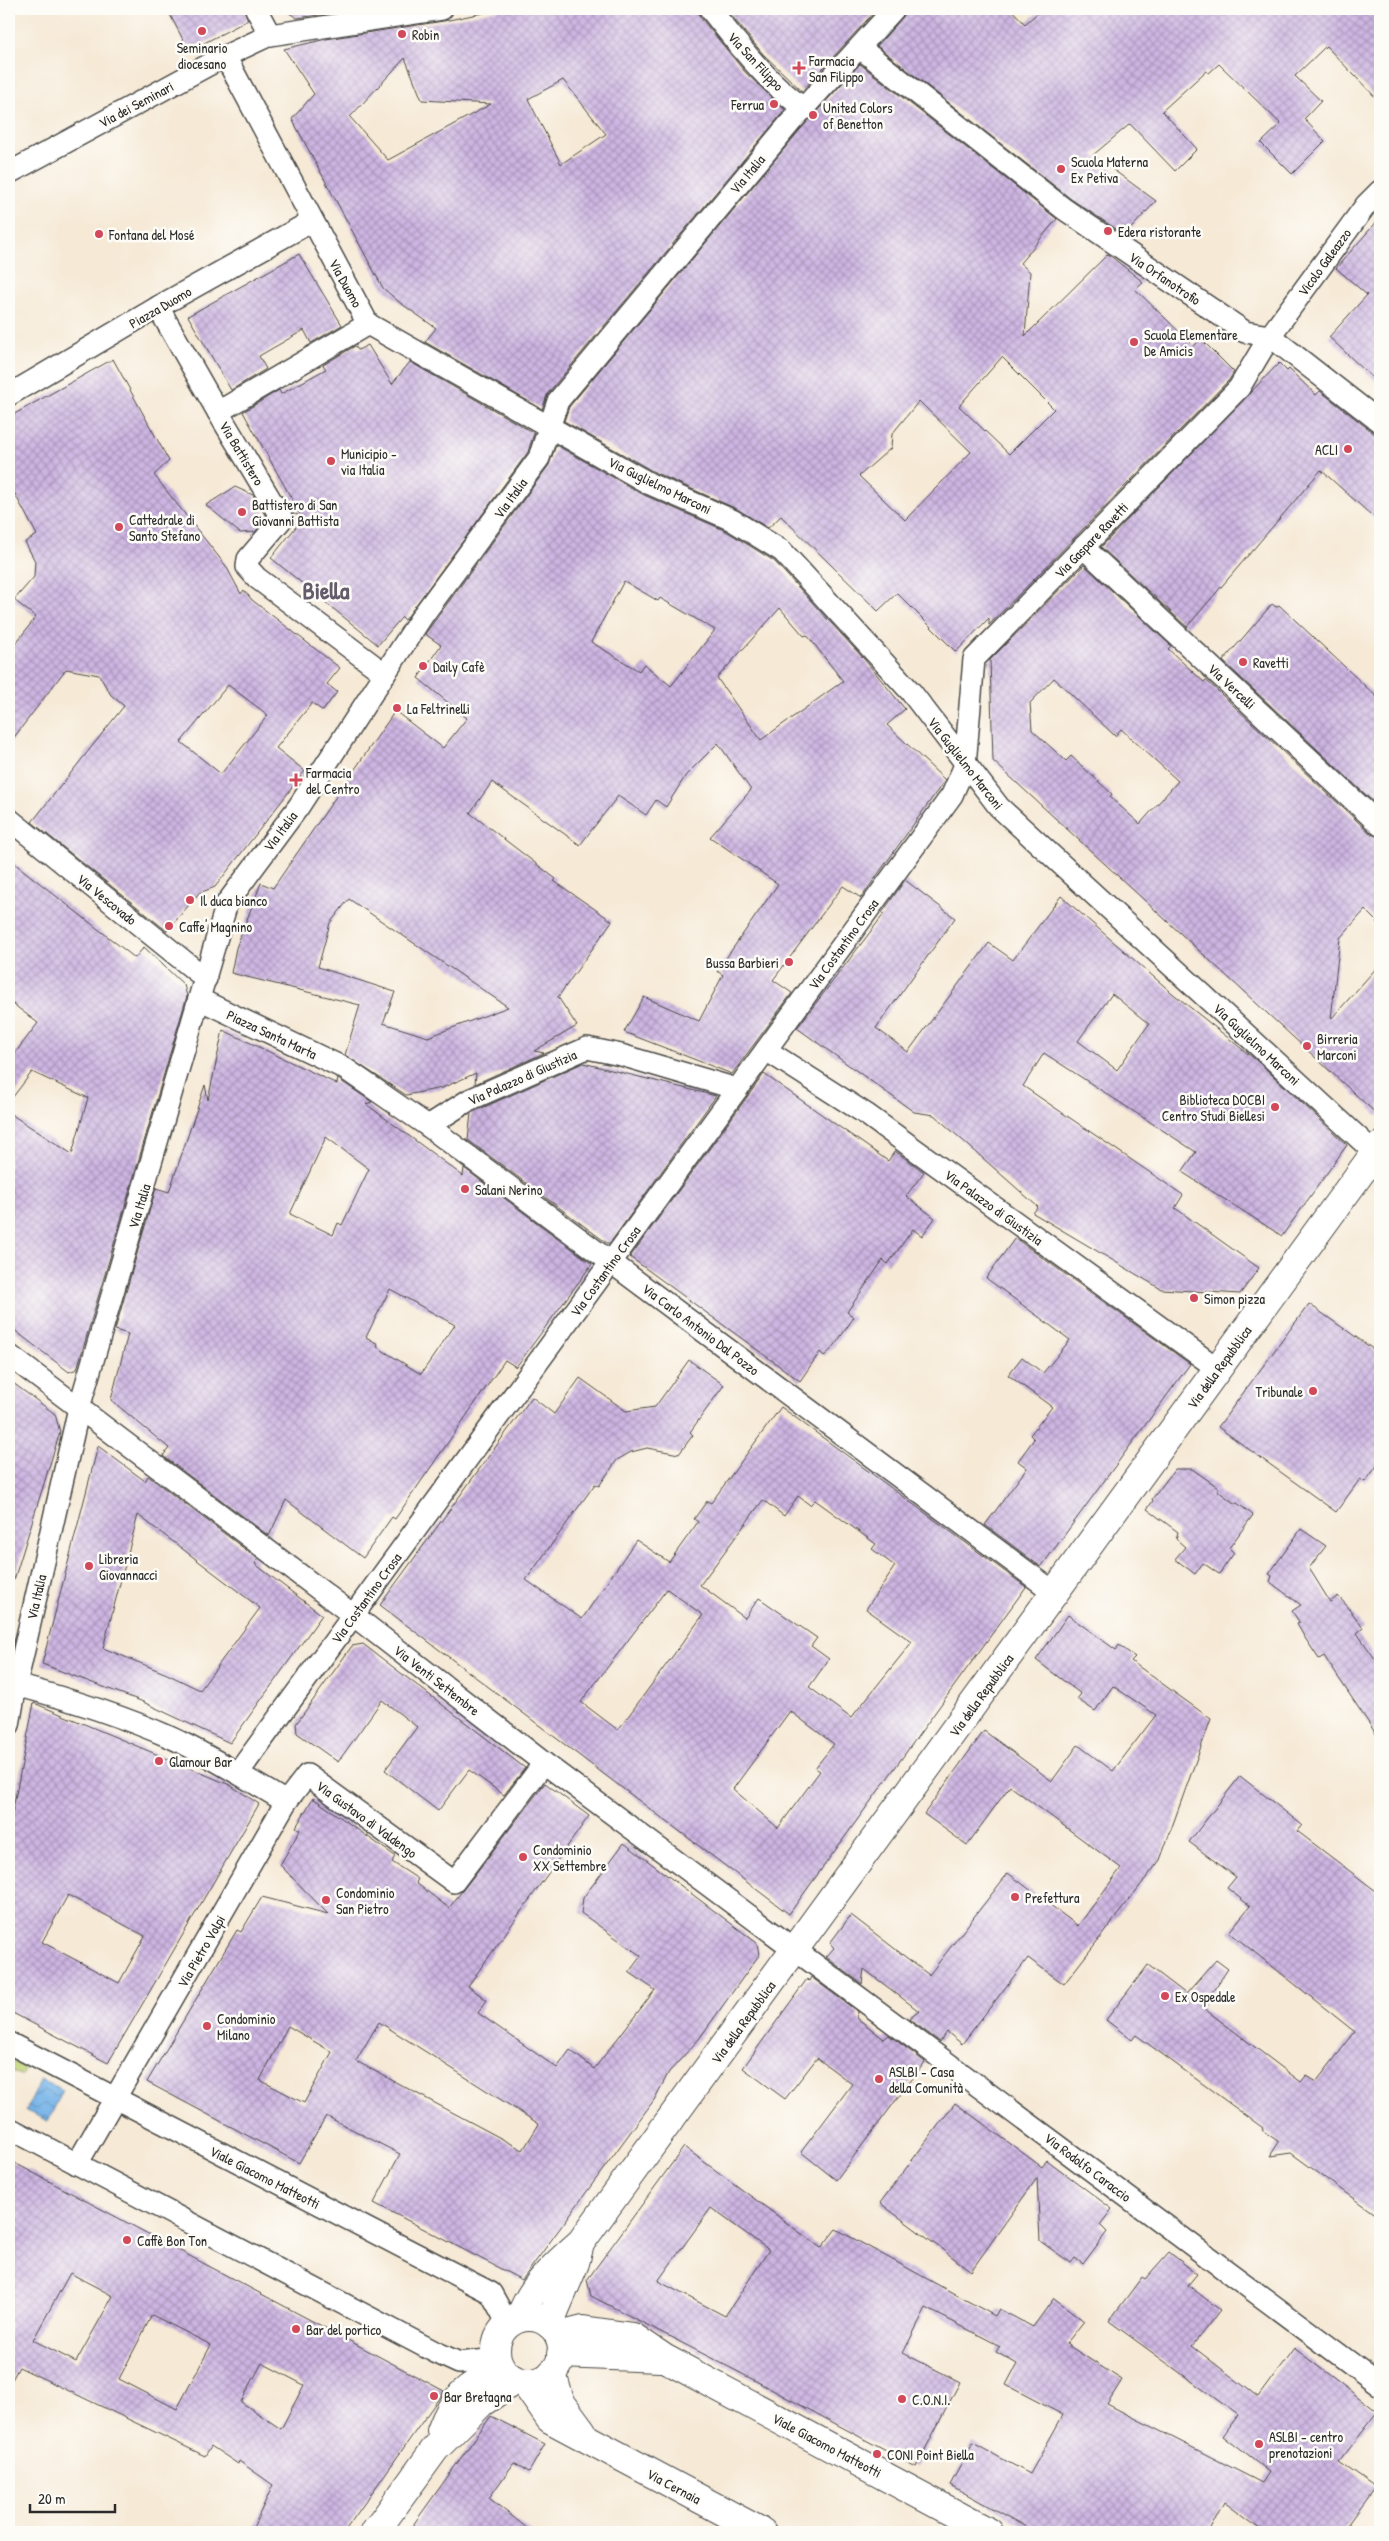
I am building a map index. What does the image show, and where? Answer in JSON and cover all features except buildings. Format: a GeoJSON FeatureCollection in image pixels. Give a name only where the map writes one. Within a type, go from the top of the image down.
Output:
{"type":"FeatureCollection","features":[{"type":"Feature","properties":{"kind":"street"},"geometry":{"type":"LineString","coordinates":[[256,9],[270,35]]}},
{"type":"Feature","properties":{"kind":"street","name":"Via dei Seminari"},"geometry":{"type":"LineString","coordinates":[[9,173],[225,56],[270,35],[442,9]]}},
{"type":"Feature","properties":{"kind":"street","name":"Via San Filippo"},"geometry":{"type":"LineString","coordinates":[[710,9],[752,61],[805,109]]}},
{"type":"Feature","properties":{"kind":"street","name":"Via Italia"},"geometry":{"type":"LineString","coordinates":[[9,1725],[15,1673],[79,1408],[201,1000],[227,903],[299,806],[423,615],[539,458],[551,428],[558,401],[669,265],[894,9]]}},
{"type":"Feature","properties":{"kind":"street","name":"Via Orfanotrofio"},"geometry":{"type":"LineString","coordinates":[[860,48],[1064,209],[1245,332],[1270,336],[1380,422]]}},
{"type":"Feature","properties":{"kind":"street","name":"Via Duomo"},"geometry":{"type":"LineString","coordinates":[[225,56],[368,324],[551,428]]}},
{"type":"Feature","properties":{"kind":"street","name":"Vicolo Galeazzo"},"geometry":{"type":"LineString","coordinates":[[1270,336],[1366,204],[1380,190]]}},
{"type":"Feature","properties":{"kind":"street","name":"Piazza Duomo"},"geometry":{"type":"LineString","coordinates":[[9,395],[158,307],[312,221]]}},
{"type":"Feature","properties":{"kind":"street"},"geometry":{"type":"LineString","coordinates":[[158,307],[218,412]]}},
{"type":"Feature","properties":{"kind":"street","name":"Via Battistero"},"geometry":{"type":"LineString","coordinates":[[368,324],[218,412],[282,519],[248,559],[247,567],[257,578],[385,674]]}},
{"type":"Feature","properties":{"kind":"street","name":"Via Gaspare Ravetti"},"geometry":{"type":"LineString","coordinates":[[965,765],[974,659],[1239,388],[1270,336]]}},
{"type":"Feature","properties":{"kind":"street","name":"Via Guglielmo Marconi"},"geometry":{"type":"LineString","coordinates":[[551,428],[650,484],[732,520],[782,552],[911,692],[999,807],[1379,1152]]}},
{"type":"Feature","properties":{"kind":"street","name":"Via Vercelli"},"geometry":{"type":"LineString","coordinates":[[1084,547],[1380,825]]}},
{"type":"Feature","properties":{"kind":"street","name":"Via Costantino Crosa"},"geometry":{"type":"LineString","coordinates":[[238,1773],[952,795],[965,765]]}},
{"type":"Feature","properties":{"kind":"street","name":"Via Vescovado"},"geometry":{"type":"LineString","coordinates":[[9,819],[206,979]]}},
{"type":"Feature","properties":{"kind":"street","name":"Piazza Santa Marta"},"geometry":{"type":"LineString","coordinates":[[201,1000],[344,1068]]}},
{"type":"Feature","properties":{"kind":"street","name":"Via Palazzo di Giustizia"},"geometry":{"type":"LineString","coordinates":[[428,1126],[469,1100],[587,1048],[621,1055],[737,1089]]}},
{"type":"Feature","properties":{"kind":"street","name":"Via Palazzo di Giustizia"},"geometry":{"type":"LineString","coordinates":[[766,1050],[866,1114],[1218,1369]]}},
{"type":"Feature","properties":{"kind":"street","name":"Via Carlo Antonio Dal Pozzo"},"geometry":{"type":"LineString","coordinates":[[344,1068],[428,1126],[1055,1593]]}},
{"type":"Feature","properties":{"kind":"street","name":"Via della Repubblica"},"geometry":{"type":"LineString","coordinates":[[514,2321],[549,2271],[581,2242],[1218,1369],[1379,1152]]}},
{"type":"Feature","properties":{"kind":"street","name":"Via Venti Settembre"},"geometry":{"type":"LineString","coordinates":[[9,1355],[353,1615],[544,1763],[796,1949]]}},
{"type":"Feature","properties":{"kind":"street"},"geometry":{"type":"LineString","coordinates":[[15,1673],[74,1701],[172,1738],[238,1773],[286,1802]]}},
{"type":"Feature","properties":{"kind":"street","name":"Via Gustavo di Valdengo"},"geometry":{"type":"LineString","coordinates":[[286,1802],[307,1775],[454,1882],[544,1763]]}},
{"type":"Feature","properties":{"kind":"street","name":"Via Pietro Volpi"},"geometry":{"type":"LineString","coordinates":[[77,2164],[286,1802]]}},
{"type":"Feature","properties":{"kind":"street","name":"Via Rodolfo Caraccio"},"geometry":{"type":"LineString","coordinates":[[796,1949],[1380,2384]]}},
{"type":"Feature","properties":{"kind":"street","name":"Viale Giacomo Matteotti"},"geometry":{"type":"LineString","coordinates":[[9,2044],[491,2293],[514,2321]]}},
{"type":"Feature","properties":{"kind":"street"},"geometry":{"type":"LineString","coordinates":[[9,2128],[459,2363],[509,2372],[540,2381],[555,2347],[530,2317],[514,2321],[497,2339],[509,2372]]}},
{"type":"Feature","properties":{"kind":"street","name":"Via della Repubblica"},"geometry":{"type":"LineString","coordinates":[[555,2347],[581,2242]]}},
{"type":"Feature","properties":{"kind":"street","name":"Viale Giacomo Matteotti"},"geometry":{"type":"LineString","coordinates":[[555,2347],[664,2358],[989,2532]]}},
{"type":"Feature","properties":{"kind":"street","name":"Via Cernaia"},"geometry":{"type":"LineString","coordinates":[[555,2347],[560,2401],[587,2439]]}},
{"type":"Feature","properties":{"kind":"street"},"geometry":{"type":"LineString","coordinates":[[375,2532],[434,2449],[449,2410],[464,2390],[509,2372]]}},
{"type":"Feature","properties":{"kind":"street","name":"Via Cernaia"},"geometry":{"type":"LineString","coordinates":[[509,2372],[550,2419],[762,2532]]}},
{"type":"Feature","properties":{"kind":"green space"},"geometry":{"type":"Polygon","coordinates":[[[9,2059],[26,2068],[22,2076],[9,2069],[9,2059]]]}},
{"type":"Feature","properties":{"kind":"water"},"geometry":{"type":"Polygon","coordinates":[[[41,2080],[63,2090],[48,2121],[26,2111],[41,2080]]]}},
{"type":"Feature","properties":{"kind":"place","name":"Seminario diocesano"},"geometry":{"type":"Point","coordinates":[202,31]}},
{"type":"Feature","properties":{"kind":"place","name":"Robin"},"geometry":{"type":"Point","coordinates":[402,34]}},
{"type":"Feature","properties":{"kind":"place","name":"Farmacia San Filippo"},"geometry":{"type":"Point","coordinates":[799,68]}},
{"type":"Feature","properties":{"kind":"place","name":"Ferrua"},"geometry":{"type":"Point","coordinates":[774,104]}},
{"type":"Feature","properties":{"kind":"place","name":"United Colors of Benetton"},"geometry":{"type":"Point","coordinates":[813,115]}},
{"type":"Feature","properties":{"kind":"place","name":"Scuola Materna Ex Petiva"},"geometry":{"type":"Point","coordinates":[1061,169]}},
{"type":"Feature","properties":{"kind":"place","name":"Edera ristorante"},"geometry":{"type":"Point","coordinates":[1108,231]}},
{"type":"Feature","properties":{"kind":"place","name":"Fontana del Mosé"},"geometry":{"type":"Point","coordinates":[99,234]}},
{"type":"Feature","properties":{"kind":"place","name":"Scuola Elementare De Amicis"},"geometry":{"type":"Point","coordinates":[1134,342]}},
{"type":"Feature","properties":{"kind":"place","name":"ACLI"},"geometry":{"type":"Point","coordinates":[1348,449]}},
{"type":"Feature","properties":{"kind":"place","name":"Municipio - via Italia"},"geometry":{"type":"Point","coordinates":[331,461]}},
{"type":"Feature","properties":{"kind":"place","name":"Battistero di San Giovanni Battista"},"geometry":{"type":"Point","coordinates":[242,512]}},
{"type":"Feature","properties":{"kind":"place","name":"Cattedrale di Santo Stefano"},"geometry":{"type":"Point","coordinates":[119,527]}},
{"type":"Feature","properties":{"kind":"place","name":"Ravetti"},"geometry":{"type":"Point","coordinates":[1243,662]}},
{"type":"Feature","properties":{"kind":"place","name":"Daily Cafè"},"geometry":{"type":"Point","coordinates":[423,666]}},
{"type":"Feature","properties":{"kind":"place","name":"La Feltrinelli"},"geometry":{"type":"Point","coordinates":[397,708]}},
{"type":"Feature","properties":{"kind":"place","name":"Farmacia del Centro"},"geometry":{"type":"Point","coordinates":[296,780]}},
{"type":"Feature","properties":{"kind":"place","name":"Il duca bianco"},"geometry":{"type":"Point","coordinates":[190,900]}},
{"type":"Feature","properties":{"kind":"place","name":"Caffe' Magnino"},"geometry":{"type":"Point","coordinates":[169,926]}},
{"type":"Feature","properties":{"kind":"place","name":"Bussa Barbieri"},"geometry":{"type":"Point","coordinates":[789,962]}},
{"type":"Feature","properties":{"kind":"place","name":"Birreria Marconi"},"geometry":{"type":"Point","coordinates":[1307,1046]}},
{"type":"Feature","properties":{"kind":"place","name":"Biblioteca DOCBI Centro Studi Biellesi"},"geometry":{"type":"Point","coordinates":[1275,1107]}},
{"type":"Feature","properties":{"kind":"place","name":"Salani Nerino"},"geometry":{"type":"Point","coordinates":[465,1189]}},
{"type":"Feature","properties":{"kind":"place","name":"Simon pizza"},"geometry":{"type":"Point","coordinates":[1194,1298]}},
{"type":"Feature","properties":{"kind":"place","name":"Tribunale"},"geometry":{"type":"Point","coordinates":[1313,1391]}},
{"type":"Feature","properties":{"kind":"place","name":"Libreria Giovannacci"},"geometry":{"type":"Point","coordinates":[89,1566]}},
{"type":"Feature","properties":{"kind":"place","name":"Glamour Bar"},"geometry":{"type":"Point","coordinates":[159,1761]}},
{"type":"Feature","properties":{"kind":"place","name":"Condominio XX Settembre"},"geometry":{"type":"Point","coordinates":[523,1857]}},
{"type":"Feature","properties":{"kind":"place","name":"Prefettura"},"geometry":{"type":"Point","coordinates":[1015,1897]}},
{"type":"Feature","properties":{"kind":"place","name":"Condominio San Pietro"},"geometry":{"type":"Point","coordinates":[326,1900]}},
{"type":"Feature","properties":{"kind":"place","name":"Ex Ospedale"},"geometry":{"type":"Point","coordinates":[1165,1996]}},
{"type":"Feature","properties":{"kind":"place","name":"Condominio Milano"},"geometry":{"type":"Point","coordinates":[207,2026]}},
{"type":"Feature","properties":{"kind":"place","name":"ASLBI - Casa della Comunità"},"geometry":{"type":"Point","coordinates":[879,2079]}},
{"type":"Feature","properties":{"kind":"place","name":"Caffè Bon Ton"},"geometry":{"type":"Point","coordinates":[127,2240]}},
{"type":"Feature","properties":{"kind":"place","name":"Bar del portico"},"geometry":{"type":"Point","coordinates":[296,2329]}},
{"type":"Feature","properties":{"kind":"place","name":"Bar Bretagna"},"geometry":{"type":"Point","coordinates":[434,2396]}},
{"type":"Feature","properties":{"kind":"place","name":"C.O.N.I."},"geometry":{"type":"Point","coordinates":[902,2399]}},
{"type":"Feature","properties":{"kind":"place","name":"ASLBI - centro prenotazioni"},"geometry":{"type":"Point","coordinates":[1259,2444]}},
{"type":"Feature","properties":{"kind":"place","name":"CONI Point Biella"},"geometry":{"type":"Point","coordinates":[877,2454]}},
{"type":"Feature","properties":{"kind":"district","name":"Biella"},"geometry":{"type":"Point","coordinates":[326,590]}}]}
